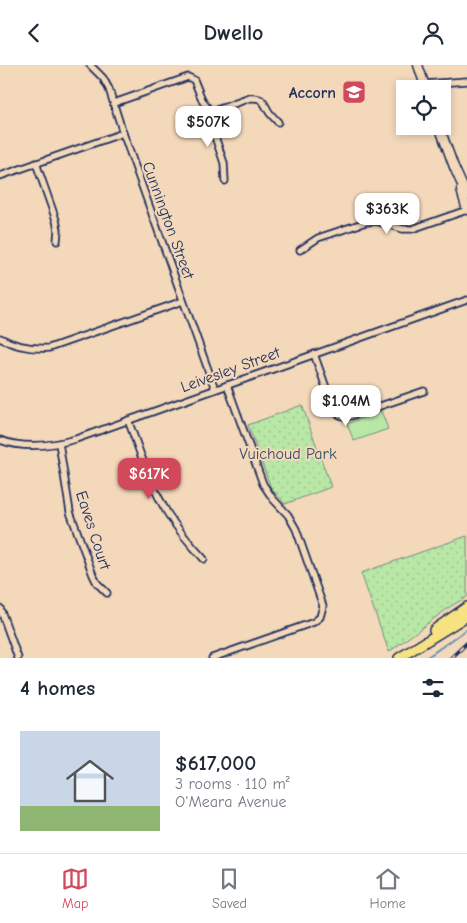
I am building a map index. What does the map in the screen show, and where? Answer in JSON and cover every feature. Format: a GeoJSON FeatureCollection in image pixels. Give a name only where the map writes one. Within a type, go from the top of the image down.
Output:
{"type":"FeatureCollection","features":[{"type":"Feature","properties":{"kind":"main road"},"geometry":{"type":"LineString","coordinates":[[418,65],[423,80]]}},
{"type":"Feature","properties":{"kind":"main road"},"geometry":{"type":"LineString","coordinates":[[442,135],[467,210]]}},
{"type":"Feature","properties":{"kind":"main road"},"geometry":{"type":"LineString","coordinates":[[454,167],[467,196]]}},
{"type":"Feature","properties":{"kind":"main road"},"geometry":{"type":"LineString","coordinates":[[414,649],[433,631],[467,607]]}},
{"type":"Feature","properties":{"kind":"main road"},"geometry":{"type":"LineString","coordinates":[[400,658],[467,616]]}},
{"type":"Feature","properties":{"kind":"street","name":"Cunnington Street"},"geometry":{"type":"LineString","coordinates":[[90,65],[106,83],[114,103],[123,133],[215,389]]}},
{"type":"Feature","properties":{"kind":"street"},"geometry":{"type":"LineString","coordinates":[[114,103],[188,77],[194,80],[202,102],[211,112],[213,131],[224,163],[225,181]]}},
{"type":"Feature","properties":{"kind":"street"},"geometry":{"type":"LineString","coordinates":[[451,83],[467,81]]}},
{"type":"Feature","properties":{"kind":"street"},"geometry":{"type":"LineString","coordinates":[[211,112],[250,98],[257,98],[263,101],[271,115],[278,122]]}},
{"type":"Feature","properties":{"kind":"street"},"geometry":{"type":"LineString","coordinates":[[0,177],[123,133]]}},
{"type":"Feature","properties":{"kind":"street"},"geometry":{"type":"LineString","coordinates":[[36,163],[56,220],[58,230],[57,241]]}},
{"type":"Feature","properties":{"kind":"street"},"geometry":{"type":"LineString","coordinates":[[300,250],[318,238],[366,221],[376,221],[403,229],[412,229],[467,210]]}},
{"type":"Feature","properties":{"kind":"street","name":"Leivesley Street"},"geometry":{"type":"LineString","coordinates":[[0,440],[16,445],[25,445],[59,443],[76,439],[467,300]]}},
{"type":"Feature","properties":{"kind":"street"},"geometry":{"type":"LineString","coordinates":[[0,338],[20,347],[34,349],[49,347],[183,301]]}},
{"type":"Feature","properties":{"kind":"street"},"geometry":{"type":"LineString","coordinates":[[314,354],[333,407],[341,416],[351,416],[424,391]]}},
{"type":"Feature","properties":{"kind":"street"},"geometry":{"type":"LineString","coordinates":[[212,658],[314,622],[324,615],[322,602],[296,529],[288,515],[273,499],[263,484],[227,385]]}},
{"type":"Feature","properties":{"kind":"street"},"geometry":{"type":"LineString","coordinates":[[128,420],[147,473],[167,513],[190,545],[204,559]]}},
{"type":"Feature","properties":{"kind":"street","name":"Eaves Court"},"geometry":{"type":"LineString","coordinates":[[59,443],[70,512],[93,575],[107,593]]}},
{"type":"Feature","properties":{"kind":"street"},"geometry":{"type":"LineString","coordinates":[[0,608],[18,658]]}},
{"type":"Feature","properties":{"kind":"green space","name":"Vuichoud Park"},"geometry":{"type":"Polygon","coordinates":[[[302,405],[331,487],[285,504],[271,488],[248,425],[302,405]]]}},
{"type":"Feature","properties":{"kind":"green space"},"geometry":{"type":"Polygon","coordinates":[[[381,411],[388,429],[354,441],[347,424],[381,411]]]}},
{"type":"Feature","properties":{"kind":"green space"},"geometry":{"type":"Polygon","coordinates":[[[467,536],[467,597],[451,606],[389,652],[361,573],[467,536]]]}},
{"type":"Feature","properties":{"kind":"waterway"},"geometry":{"type":"LineString","coordinates":[[426,658],[466,630]]}},
{"type":"Feature","properties":{"kind":"railway"},"geometry":{"type":"LineString","coordinates":[[451,658],[467,643]]}},
{"type":"Feature","properties":{"kind":"place","name":"Accorn"},"geometry":{"type":"Point","coordinates":[354,92]}}]}
